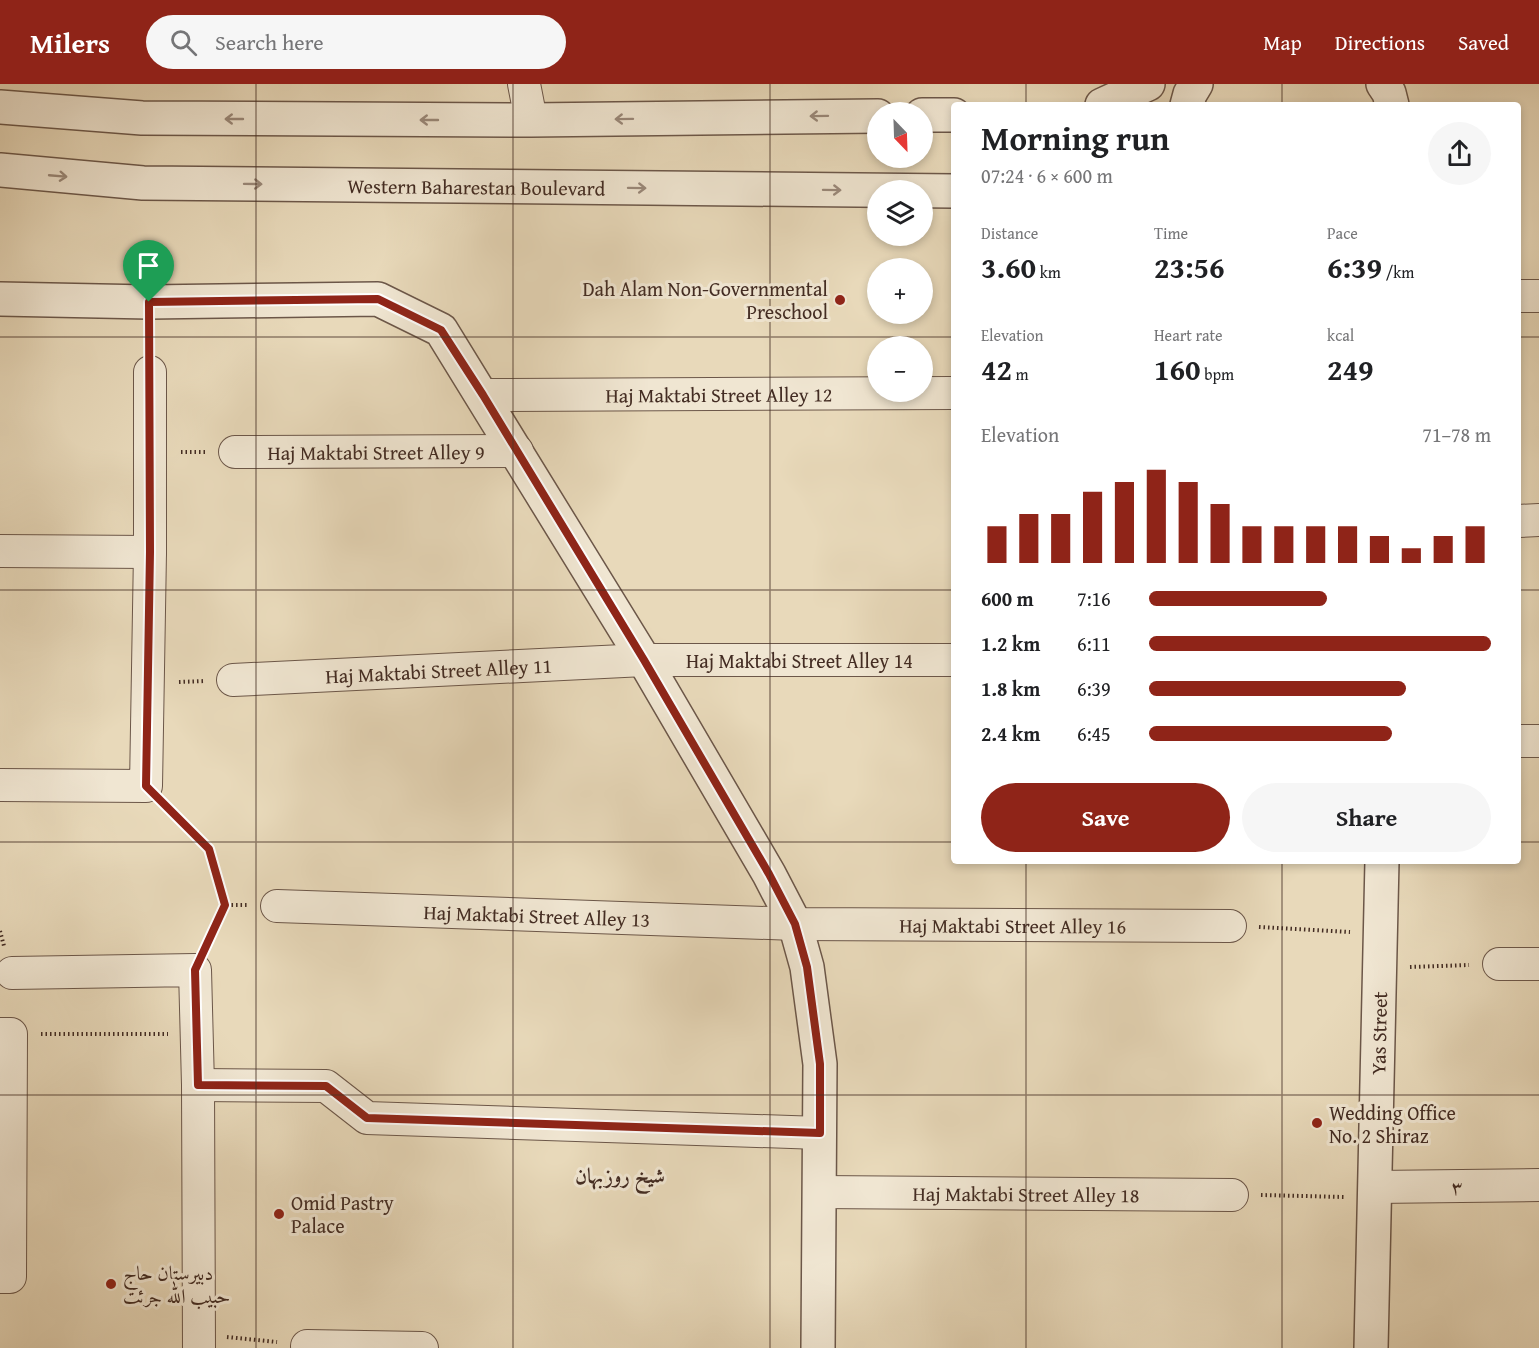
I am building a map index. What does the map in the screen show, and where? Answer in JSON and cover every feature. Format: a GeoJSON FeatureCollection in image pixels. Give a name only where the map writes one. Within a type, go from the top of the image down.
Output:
{"type":"FeatureCollection","features":[{"type":"Feature","properties":{"kind":"street"},"geometry":{"type":"LineString","coordinates":[[524,84],[531,120]]}},
{"type":"Feature","properties":{"kind":"street"},"geometry":{"type":"LineString","coordinates":[[1109,102],[1148,84]]}},
{"type":"Feature","properties":{"kind":"street"},"geometry":{"type":"LineString","coordinates":[[1188,102],[1196,84]]}},
{"type":"Feature","properties":{"kind":"street"},"geometry":{"type":"LineString","coordinates":[[1383,84],[1391,102]]}},
{"type":"Feature","properties":{"kind":"street"},"geometry":{"type":"LineString","coordinates":[[1403,102],[1406,84]]}},
{"type":"Feature","properties":{"kind":"street"},"geometry":{"type":"LineString","coordinates":[[0,107],[142,118],[531,120],[867,116]]}},
{"type":"Feature","properties":{"kind":"street"},"geometry":{"type":"LineString","coordinates":[[933,115],[951,115]]}},
{"type":"Feature","properties":{"kind":"street","name":"Western Baharestan Boulevard"},"geometry":{"type":"LineString","coordinates":[[0,170],[143,183],[951,191]]}},
{"type":"Feature","properties":{"kind":"street"},"geometry":{"type":"LineString","coordinates":[[1521,296],[1539,296]]}},
{"type":"Feature","properties":{"kind":"street"},"geometry":{"type":"LineString","coordinates":[[0,300],[149,302],[378,299],[441,330],[644,660],[769,874],[795,924],[807,967],[820,1064],[818,1348]]}},
{"type":"Feature","properties":{"kind":"street"},"geometry":{"type":"LineString","coordinates":[[0,785],[146,786],[150,372]]}},
{"type":"Feature","properties":{"kind":"street","name":"Haj Maktabi Street Alley 12"},"geometry":{"type":"LineString","coordinates":[[483,395],[951,393]]}},
{"type":"Feature","properties":{"kind":"street","name":"Haj Maktabi Street Alley 9"},"geometry":{"type":"LineString","coordinates":[[235,452],[517,451]]}},
{"type":"Feature","properties":{"kind":"street"},"geometry":{"type":"LineString","coordinates":[[1521,520],[1539,520]]}},
{"type":"Feature","properties":{"kind":"street"},"geometry":{"type":"LineString","coordinates":[[0,551],[150,552]]}},
{"type":"Feature","properties":{"kind":"street","name":"Haj Maktabi Street Alley 14"},"geometry":{"type":"LineString","coordinates":[[644,660],[951,660]]}},
{"type":"Feature","properties":{"kind":"street","name":"Haj Maktabi Street Alley 11"},"geometry":{"type":"LineString","coordinates":[[233,680],[644,660]]}},
{"type":"Feature","properties":{"kind":"street"},"geometry":{"type":"LineString","coordinates":[[1521,741],[1539,741]]}},
{"type":"Feature","properties":{"kind":"street","name":"Yas Street"},"geometry":{"type":"LineString","coordinates":[[1371,1348],[1382,864]]}},
{"type":"Feature","properties":{"kind":"street","name":"Haj Maktabi Street Alley 13"},"geometry":{"type":"LineString","coordinates":[[277,906],[795,924]]}},
{"type":"Feature","properties":{"kind":"street","name":"Haj Maktabi Street Alley 16"},"geometry":{"type":"LineString","coordinates":[[795,924],[1230,926]]}},
{"type":"Feature","properties":{"kind":"street"},"geometry":{"type":"LineString","coordinates":[[1499,964],[1539,964]]}},
{"type":"Feature","properties":{"kind":"street"},"geometry":{"type":"LineString","coordinates":[[12,973],[195,970],[199,1341]]}},
{"type":"Feature","properties":{"kind":"street"},"geometry":{"type":"LineString","coordinates":[[5,1034],[5,1277]]}},
{"type":"Feature","properties":{"kind":"street"},"geometry":{"type":"LineString","coordinates":[[198,1085],[326,1086],[367,1118],[820,1133]]}},
{"type":"Feature","properties":{"kind":"street","name":"۳"},"geometry":{"type":"LineString","coordinates":[[1375,1192],[1539,1185]]}},
{"type":"Feature","properties":{"kind":"street","name":"Haj Maktabi Street Alley 18"},"geometry":{"type":"LineString","coordinates":[[819,1192],[1232,1195]]}},
{"type":"Feature","properties":{"kind":"street"},"geometry":{"type":"LineString","coordinates":[[307,1346],[422,1348]]}},
{"type":"Feature","properties":{"kind":"path"},"geometry":{"type":"LineString","coordinates":[[150,452],[235,452]]}},
{"type":"Feature","properties":{"kind":"path"},"geometry":{"type":"LineString","coordinates":[[148,682],[233,680]]}},
{"type":"Feature","properties":{"kind":"path"},"geometry":{"type":"LineString","coordinates":[[146,786],[209,849],[225,905],[195,970]]}},
{"type":"Feature","properties":{"kind":"path"},"geometry":{"type":"LineString","coordinates":[[225,905],[277,906]]}},
{"type":"Feature","properties":{"kind":"path"},"geometry":{"type":"LineString","coordinates":[[1230,926],[1381,933]]}},
{"type":"Feature","properties":{"kind":"path"},"geometry":{"type":"LineString","coordinates":[[1380,968],[1499,964]]}},
{"type":"Feature","properties":{"kind":"path"},"geometry":{"type":"LineString","coordinates":[[5,1034],[196,1034]]}},
{"type":"Feature","properties":{"kind":"path"},"geometry":{"type":"LineString","coordinates":[[1232,1195],[1375,1192]]}},
{"type":"Feature","properties":{"kind":"path"},"geometry":{"type":"LineString","coordinates":[[199,1341],[307,1346]]}},
{"type":"Feature","properties":{"kind":"place","name":"Dah Alam Non-Governmental Preschool"},"geometry":{"type":"Point","coordinates":[840,300]}},
{"type":"Feature","properties":{"kind":"place","name":"Wedding Office No. 2 Shiraz"},"geometry":{"type":"Point","coordinates":[1317,1123]}},
{"type":"Feature","properties":{"kind":"place","name":"Omid Pastry Palace"},"geometry":{"type":"Point","coordinates":[279,1214]}},
{"type":"Feature","properties":{"kind":"place","name":"دبیرستان حاج حبیب الله جرئت"},"geometry":{"type":"Point","coordinates":[111,1284]}},
{"type":"Feature","properties":{"kind":"district","name":"شیخ روزبهان"},"geometry":{"type":"Point","coordinates":[620,1175]}},
{"type":"Feature","properties":{"kind":"route"},"geometry":{"type":"LineString","coordinates":[[378,299],[441,330],[644,660],[769,874],[795,924],[807,967],[820,1064],[820,1133],[367,1118],[326,1086],[198,1085],[195,970],[225,905],[209,849],[146,786],[150,552],[149,302],[378,299]]}}]}
